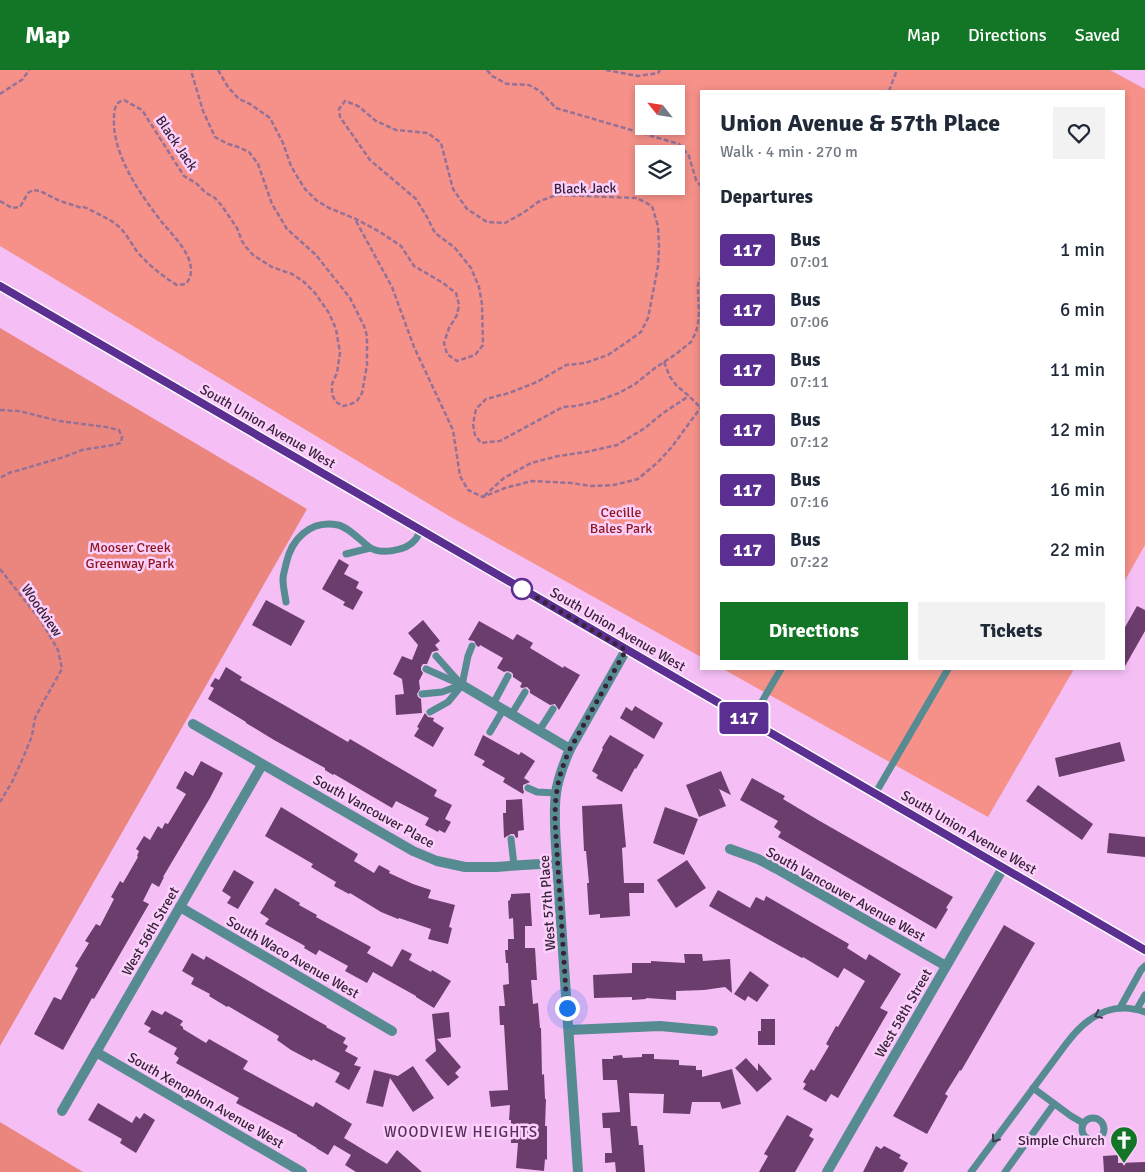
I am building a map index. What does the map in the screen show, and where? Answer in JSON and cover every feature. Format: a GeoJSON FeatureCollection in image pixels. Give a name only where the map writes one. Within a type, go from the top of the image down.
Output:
{"type":"FeatureCollection","features":[{"type":"Feature","properties":{"kind":"street","name":"South Union Avenue West"},"geometry":{"type":"LineString","coordinates":[[0,286],[1145,950]]}},
{"type":"Feature","properties":{"kind":"street","name":"West 57th Place"},"geometry":{"type":"LineString","coordinates":[[578,1172],[557,863],[556,792],[570,749],[626,650]]}},
{"type":"Feature","properties":{"kind":"street"},"geometry":{"type":"LineString","coordinates":[[462,685],[570,749]]}},
{"type":"Feature","properties":{"kind":"street","name":"South Vancouver Place"},"geometry":{"type":"LineString","coordinates":[[193,724],[413,851],[437,861],[465,867],[557,863]]}},
{"type":"Feature","properties":{"kind":"street","name":"West 56th Street"},"geometry":{"type":"LineString","coordinates":[[62,1111],[262,764]]}},
{"type":"Feature","properties":{"kind":"street","name":"South Vancouver Avenue West"},"geometry":{"type":"LineString","coordinates":[[730,849],[774,867],[946,966]]}},
{"type":"Feature","properties":{"kind":"street","name":"West 58th Street"},"geometry":{"type":"LineString","coordinates":[[827,1172],[1003,868]]}},
{"type":"Feature","properties":{"kind":"street","name":"South Waco Avenue West"},"geometry":{"type":"LineString","coordinates":[[180,907],[392,1030]]}},
{"type":"Feature","properties":{"kind":"street"},"geometry":{"type":"LineString","coordinates":[[569,1030],[660,1026],[713,1031]]}},
{"type":"Feature","properties":{"kind":"street","name":"South Xenophon Avenue West"},"geometry":{"type":"LineString","coordinates":[[96,1052],[302,1172]]}},
{"type":"Feature","properties":{"kind":"lane"},"geometry":{"type":"LineString","coordinates":[[286,602],[283,578],[288,555],[296,541],[305,531],[318,524],[339,525],[370,548],[383,552],[399,550],[414,541],[420,530]]}},
{"type":"Feature","properties":{"kind":"lane"},"geometry":{"type":"LineString","coordinates":[[346,554],[370,548]]}},
{"type":"Feature","properties":{"kind":"lane"},"geometry":{"type":"LineString","coordinates":[[430,712],[448,702],[462,685],[472,646]]}},
{"type":"Feature","properties":{"kind":"lane"},"geometry":{"type":"LineString","coordinates":[[436,656],[462,685]]}},
{"type":"Feature","properties":{"kind":"lane"},"geometry":{"type":"LineString","coordinates":[[426,669],[462,685]]}},
{"type":"Feature","properties":{"kind":"lane"},"geometry":{"type":"LineString","coordinates":[[750,722],[780,670]]}},
{"type":"Feature","properties":{"kind":"lane"},"geometry":{"type":"LineString","coordinates":[[875,794],[947,670]]}},
{"type":"Feature","properties":{"kind":"lane"},"geometry":{"type":"LineString","coordinates":[[493,704],[508,676]]}},
{"type":"Feature","properties":{"kind":"lane"},"geometry":{"type":"LineString","coordinates":[[422,694],[442,692],[462,685]]}},
{"type":"Feature","properties":{"kind":"lane"},"geometry":{"type":"LineString","coordinates":[[490,732],[525,692]]}},
{"type":"Feature","properties":{"kind":"lane"},"geometry":{"type":"LineString","coordinates":[[539,731],[553,709]]}},
{"type":"Feature","properties":{"kind":"lane"},"geometry":{"type":"LineString","coordinates":[[528,788],[537,792],[556,792]]}},
{"type":"Feature","properties":{"kind":"lane"},"geometry":{"type":"LineString","coordinates":[[512,839],[514,865]]}},
{"type":"Feature","properties":{"kind":"lane"},"geometry":{"type":"LineString","coordinates":[[1120,1008],[1145,966]]}},
{"type":"Feature","properties":{"kind":"lane"},"geometry":{"type":"LineString","coordinates":[[971,1172],[1074,1032],[1092,1017],[1108,1010],[1120,1008],[1141,1011],[1145,995]]}},
{"type":"Feature","properties":{"kind":"lane"},"geometry":{"type":"LineString","coordinates":[[1033,1088],[1083,1123]]}},
{"type":"Feature","properties":{"kind":"lane"},"geometry":{"type":"LineString","coordinates":[[1004,1172],[1054,1104]]}},
{"type":"Feature","properties":{"kind":"path"},"geometry":{"type":"LineString","coordinates":[[0,94],[23,79],[29,70]]}},
{"type":"Feature","properties":{"kind":"path","name":"Black Jack"},"geometry":{"type":"LineString","coordinates":[[0,202],[12,208],[20,207],[28,193],[33,190],[105,216],[119,227],[130,239],[141,256],[156,271],[177,285],[186,284],[190,279],[191,268],[186,254],[136,186],[121,155],[113,130],[114,111],[120,101],[124,100],[136,106],[150,120],[184,176],[196,183],[206,194],[215,198],[228,214],[237,228],[242,241],[253,255],[264,263],[292,274],[304,282],[329,313],[336,329],[340,353],[337,373],[332,384],[332,395],[336,402],[343,406],[357,401],[362,393],[367,365],[367,344],[364,326],[350,298],[316,255],[287,229],[272,204],[258,164],[250,152],[215,137],[203,111],[192,70]]}},
{"type":"Feature","properties":{"kind":"path","name":"Black Jack"},"geometry":{"type":"LineString","coordinates":[[218,70],[228,87],[239,99],[270,118],[291,166],[304,189],[329,208],[356,219],[401,246],[414,266],[456,293],[459,305],[457,315],[449,328],[444,343],[447,354],[458,361],[475,355],[483,345],[482,304],[479,287],[472,268],[455,248],[435,233],[428,217],[416,199],[370,160],[340,117],[339,109],[345,101],[358,106],[376,120],[396,130],[428,133],[441,143],[453,189],[467,209],[487,222],[505,223],[538,202],[556,196],[637,198],[652,206],[658,226],[658,266],[648,318],[641,332],[608,355],[585,363],[566,365],[537,382],[509,393],[486,399],[476,409],[473,424],[480,443],[500,442],[563,407],[597,401],[636,384],[691,342],[698,323],[698,284],[700,279]]}},
{"type":"Feature","properties":{"kind":"path"},"geometry":{"type":"LineString","coordinates":[[487,70],[492,76],[507,84],[529,86],[540,91],[556,108],[678,144],[689,156],[696,180],[700,185]]}},
{"type":"Feature","properties":{"kind":"path"},"geometry":{"type":"LineString","coordinates":[[606,70],[638,76],[658,73],[660,70]]}},
{"type":"Feature","properties":{"kind":"path"},"geometry":{"type":"LineString","coordinates":[[889,90],[897,70]]}},
{"type":"Feature","properties":{"kind":"path"},"geometry":{"type":"LineString","coordinates":[[356,219],[392,287],[414,347],[453,430],[460,476],[468,490],[483,497],[532,481],[591,486],[614,484],[638,478],[658,462],[671,448],[700,408]]}},
{"type":"Feature","properties":{"kind":"path"},"geometry":{"type":"LineString","coordinates":[[664,362],[670,377],[677,386],[700,406]]}},
{"type":"Feature","properties":{"kind":"path"},"geometry":{"type":"LineString","coordinates":[[483,497],[504,478],[531,463],[617,445],[645,428],[689,396]]}},
{"type":"Feature","properties":{"kind":"path"},"geometry":{"type":"LineString","coordinates":[[0,410],[18,411],[59,422],[106,426],[119,430],[122,437],[121,443],[82,450],[64,458],[9,473],[0,478]]}},
{"type":"Feature","properties":{"kind":"path","name":"Woodview"},"geometry":{"type":"LineString","coordinates":[[0,568],[40,619],[58,650],[62,669],[36,718],[26,751],[12,782],[0,802]]}},
{"type":"Feature","properties":{"kind":"green space","name":"Cecille Bales Park"},"geometry":{"type":"Polygon","coordinates":[[[0,70],[1110,70],[1145,89],[1145,545],[1125,580],[1125,90],[700,90],[700,656],[449,516],[0,246],[0,70]]]}},
{"type":"Feature","properties":{"kind":"green space","name":"Mooser Creek Greenway Park"},"geometry":{"type":"Polygon","coordinates":[[[0,328],[307,509],[0,1046],[0,328]]]}},
{"type":"Feature","properties":{"kind":"green space"},"geometry":{"type":"Polygon","coordinates":[[[725,670],[1073,670],[988,817],[725,670]]]}},
{"type":"Feature","properties":{"kind":"green space"},"geometry":{"type":"Polygon","coordinates":[[[0,1122],[83,1172],[0,1172],[0,1122]]]}},
{"type":"Feature","properties":{"kind":"building"},"geometry":{"type":"Polygon","coordinates":[[[339,559],[349,565],[344,574],[359,582],[356,588],[363,592],[353,610],[343,605],[345,602],[322,589],[339,559]]]}},
{"type":"Feature","properties":{"kind":"building"},"geometry":{"type":"Polygon","coordinates":[[[266,600],[305,621],[291,646],[252,625],[266,600]]]}},
{"type":"Feature","properties":{"kind":"building"},"geometry":{"type":"Polygon","coordinates":[[[1137,606],[1145,610],[1145,631],[1125,666],[1125,627],[1137,606]]]}},
{"type":"Feature","properties":{"kind":"building"},"geometry":{"type":"Polygon","coordinates":[[[423,620],[440,641],[435,645],[439,650],[432,652],[427,664],[423,664],[421,667],[423,673],[419,681],[420,689],[417,694],[421,699],[422,713],[396,715],[395,695],[404,694],[402,679],[393,674],[402,656],[412,660],[418,645],[408,633],[423,620]]]}},
{"type":"Feature","properties":{"kind":"building"},"geometry":{"type":"Polygon","coordinates":[[[479,621],[513,640],[517,634],[533,643],[530,648],[563,668],[564,666],[580,675],[559,710],[555,704],[550,705],[530,693],[527,687],[520,687],[522,683],[513,677],[511,672],[504,672],[497,668],[503,658],[480,645],[479,647],[477,646],[474,641],[468,640],[479,621]]]}},
{"type":"Feature","properties":{"kind":"building"},"geometry":{"type":"Polygon","coordinates":[[[226,667],[242,677],[240,680],[348,742],[350,739],[437,790],[434,796],[452,805],[445,819],[451,822],[445,833],[439,830],[438,832],[425,825],[429,818],[396,801],[392,808],[333,775],[325,770],[325,768],[274,740],[208,699],[214,688],[210,686],[215,678],[219,680],[226,667]]]}},
{"type":"Feature","properties":{"kind":"building"},"geometry":{"type":"Polygon","coordinates":[[[635,706],[663,723],[654,739],[620,718],[626,707],[632,711],[635,706]]]}},
{"type":"Feature","properties":{"kind":"building"},"geometry":{"type":"Polygon","coordinates":[[[425,713],[428,717],[434,718],[433,721],[444,728],[433,747],[414,736],[425,713]]]}},
{"type":"Feature","properties":{"kind":"building"},"geometry":{"type":"Polygon","coordinates":[[[483,735],[519,755],[521,752],[535,761],[524,778],[530,782],[523,785],[523,794],[503,782],[505,778],[482,765],[485,761],[474,755],[483,735]]]}},
{"type":"Feature","properties":{"kind":"building"},"geometry":{"type":"Polygon","coordinates":[[[610,735],[644,755],[622,792],[596,778],[598,775],[592,771],[610,735]]]}},
{"type":"Feature","properties":{"kind":"building"},"geometry":{"type":"Polygon","coordinates":[[[1120,742],[1125,761],[1059,777],[1055,758],[1120,742]]]}},
{"type":"Feature","properties":{"kind":"building"},"geometry":{"type":"Polygon","coordinates":[[[201,761],[223,773],[159,887],[152,883],[143,901],[149,904],[63,1050],[34,1034],[54,997],[61,1000],[78,968],[75,966],[89,943],[85,941],[96,924],[100,926],[114,899],[111,897],[120,881],[123,883],[138,857],[139,851],[136,849],[144,836],[150,840],[158,826],[162,829],[165,823],[168,824],[186,794],[176,788],[185,771],[193,776],[201,761]]]}},
{"type":"Feature","properties":{"kind":"building"},"geometry":{"type":"Polygon","coordinates":[[[721,771],[731,795],[719,789],[726,806],[699,817],[686,785],[721,771]]]}},
{"type":"Feature","properties":{"kind":"building"},"geometry":{"type":"Polygon","coordinates":[[[752,778],[785,796],[783,799],[818,820],[953,897],[936,929],[778,837],[781,832],[774,827],[778,821],[740,800],[752,778]]]}},
{"type":"Feature","properties":{"kind":"building"},"geometry":{"type":"Polygon","coordinates":[[[1038,785],[1093,824],[1082,840],[1026,801],[1038,785]]]}},
{"type":"Feature","properties":{"kind":"building"},"geometry":{"type":"Polygon","coordinates":[[[522,799],[524,830],[518,831],[518,837],[516,838],[514,834],[511,834],[504,838],[503,813],[506,813],[506,800],[522,799]]]}},
{"type":"Feature","properties":{"kind":"building"},"geometry":{"type":"Polygon","coordinates":[[[622,804],[626,847],[622,848],[624,883],[644,883],[644,893],[629,893],[630,916],[600,918],[600,914],[589,915],[587,883],[589,883],[586,851],[584,851],[582,806],[622,804]]]}},
{"type":"Feature","properties":{"kind":"building"},"geometry":{"type":"Polygon","coordinates":[[[281,807],[358,854],[354,861],[374,873],[379,865],[390,871],[389,873],[431,890],[428,898],[455,905],[449,927],[452,928],[448,944],[428,939],[431,929],[381,912],[350,893],[334,886],[336,882],[311,867],[313,864],[265,836],[281,807]]]}},
{"type":"Feature","properties":{"kind":"building"},"geometry":{"type":"Polygon","coordinates":[[[665,807],[698,819],[684,855],[653,843],[665,807]]]}},
{"type":"Feature","properties":{"kind":"building"},"geometry":{"type":"Polygon","coordinates":[[[1109,833],[1145,837],[1145,857],[1107,853],[1109,833]]]}},
{"type":"Feature","properties":{"kind":"building"},"geometry":{"type":"Polygon","coordinates":[[[687,860],[706,888],[676,908],[657,880],[687,860]]]}},
{"type":"Feature","properties":{"kind":"building"},"geometry":{"type":"Polygon","coordinates":[[[234,870],[254,882],[238,909],[227,903],[231,897],[222,891],[234,870]]]}},
{"type":"Feature","properties":{"kind":"building"},"geometry":{"type":"Polygon","coordinates":[[[275,888],[317,915],[316,917],[371,947],[367,953],[392,967],[402,949],[412,954],[409,960],[451,981],[434,1008],[373,972],[367,983],[345,971],[348,966],[319,950],[316,955],[304,948],[305,946],[265,924],[269,919],[260,913],[275,888]]]}},
{"type":"Feature","properties":{"kind":"building"},"geometry":{"type":"Polygon","coordinates":[[[718,890],[750,908],[756,897],[764,901],[766,896],[849,944],[847,948],[866,960],[869,954],[901,974],[880,1008],[888,1012],[838,1098],[831,1094],[826,1102],[803,1089],[806,1084],[803,1082],[811,1069],[814,1071],[829,1046],[826,1044],[836,1026],[838,1027],[865,981],[844,968],[838,978],[709,906],[718,890]]]}},
{"type":"Feature","properties":{"kind":"building"},"geometry":{"type":"Polygon","coordinates":[[[530,893],[532,926],[525,926],[525,948],[535,948],[537,980],[531,980],[533,1004],[538,1003],[541,1028],[542,1075],[544,1074],[546,1099],[547,1160],[545,1159],[544,1171],[516,1168],[518,1143],[511,1143],[510,1105],[491,1107],[489,1091],[508,1090],[504,1025],[500,1025],[499,1006],[505,1006],[503,985],[509,984],[505,950],[508,950],[508,939],[514,939],[513,918],[509,919],[508,901],[511,894],[530,893]]]}},
{"type":"Feature","properties":{"kind":"building"},"geometry":{"type":"Polygon","coordinates":[[[1004,925],[1035,943],[961,1071],[945,1094],[948,1096],[927,1134],[893,1116],[1004,925]]]}},
{"type":"Feature","properties":{"kind":"building"},"geometry":{"type":"Polygon","coordinates":[[[192,953],[204,960],[206,956],[346,1038],[343,1043],[348,1046],[345,1051],[358,1058],[354,1065],[361,1067],[349,1090],[335,1082],[340,1073],[291,1050],[277,1040],[279,1036],[191,984],[194,978],[182,971],[192,953]]]}},
{"type":"Feature","properties":{"kind":"building"},"geometry":{"type":"Polygon","coordinates":[[[684,954],[702,954],[703,961],[730,959],[732,993],[725,987],[676,991],[676,1000],[646,998],[632,1000],[632,997],[594,998],[593,975],[632,973],[632,963],[651,963],[651,961],[685,963],[684,954]]]}},
{"type":"Feature","properties":{"kind":"building"},"geometry":{"type":"Polygon","coordinates":[[[750,971],[769,985],[757,1002],[748,996],[745,1001],[734,994],[750,971]]]}},
{"type":"Feature","properties":{"kind":"building"},"geometry":{"type":"Polygon","coordinates":[[[152,1010],[162,1015],[165,1011],[183,1021],[180,1025],[183,1029],[206,1043],[209,1039],[248,1061],[243,1069],[313,1107],[316,1102],[352,1124],[344,1138],[387,1164],[397,1150],[422,1172],[356,1172],[345,1165],[351,1155],[334,1145],[328,1155],[297,1135],[236,1103],[239,1098],[176,1063],[179,1058],[174,1054],[177,1048],[148,1032],[151,1028],[144,1024],[152,1010]]]}},
{"type":"Feature","properties":{"kind":"building"},"geometry":{"type":"Polygon","coordinates":[[[449,1012],[451,1037],[437,1039],[461,1067],[455,1073],[459,1077],[448,1086],[425,1060],[436,1051],[432,1014],[449,1012]]]}},
{"type":"Feature","properties":{"kind":"building"},"geometry":{"type":"Polygon","coordinates":[[[761,1019],[775,1019],[775,1045],[758,1045],[758,1031],[761,1031],[761,1019]]]}},
{"type":"Feature","properties":{"kind":"building"},"geometry":{"type":"Polygon","coordinates":[[[642,1054],[654,1054],[654,1059],[679,1060],[679,1065],[696,1066],[696,1070],[702,1070],[702,1077],[732,1069],[741,1104],[722,1109],[720,1102],[692,1102],[690,1114],[663,1113],[664,1094],[629,1093],[631,1126],[637,1126],[639,1145],[643,1145],[645,1172],[616,1172],[615,1162],[605,1163],[605,1153],[612,1153],[610,1128],[603,1128],[602,1113],[620,1112],[617,1080],[603,1080],[602,1059],[613,1059],[613,1056],[622,1055],[623,1058],[642,1057],[642,1054]]]}},
{"type":"Feature","properties":{"kind":"building"},"geometry":{"type":"Polygon","coordinates":[[[746,1058],[758,1071],[758,1063],[772,1079],[757,1092],[735,1068],[746,1058]]]}},
{"type":"Feature","properties":{"kind":"building"},"geometry":{"type":"Polygon","coordinates":[[[413,1066],[434,1098],[413,1112],[390,1078],[383,1107],[366,1103],[374,1070],[398,1076],[413,1066]]]}},
{"type":"Feature","properties":{"kind":"building"},"geometry":{"type":"Polygon","coordinates":[[[98,1103],[132,1123],[136,1116],[140,1119],[144,1113],[155,1120],[136,1153],[120,1143],[122,1139],[88,1120],[98,1103]]]}},
{"type":"Feature","properties":{"kind":"building"},"geometry":{"type":"Polygon","coordinates":[[[787,1115],[813,1129],[809,1136],[814,1139],[795,1172],[759,1172],[768,1156],[764,1154],[787,1115]]]}},
{"type":"Feature","properties":{"kind":"building"},"geometry":{"type":"Polygon","coordinates":[[[876,1146],[881,1149],[884,1146],[901,1155],[899,1158],[908,1163],[903,1172],[863,1172],[876,1146]]]}},
{"type":"Feature","properties":{"kind":"building"},"geometry":{"type":"Polygon","coordinates":[[[1118,1155],[1118,1163],[1145,1162],[1145,1172],[1104,1172],[1103,1156],[1118,1155]]]}},
{"type":"Feature","properties":{"kind":"bus line","name":"117"},"geometry":{"type":"LineString","coordinates":[[0,286],[1145,950]]}},
{"type":"Feature","properties":{"kind":"place","name":"Simple Church"},"geometry":{"type":"Point","coordinates":[1124,1164]}},
{"type":"Feature","properties":{"kind":"district","name":"WOODVIEW HEIGHTS"},"geometry":{"type":"Point","coordinates":[461,1132]}},
{"type":"Feature","properties":{"kind":"route"},"geometry":{"type":"LineString","coordinates":[[522,589],[626,650],[570,749],[556,792],[555,821],[567,1008]]}}]}
